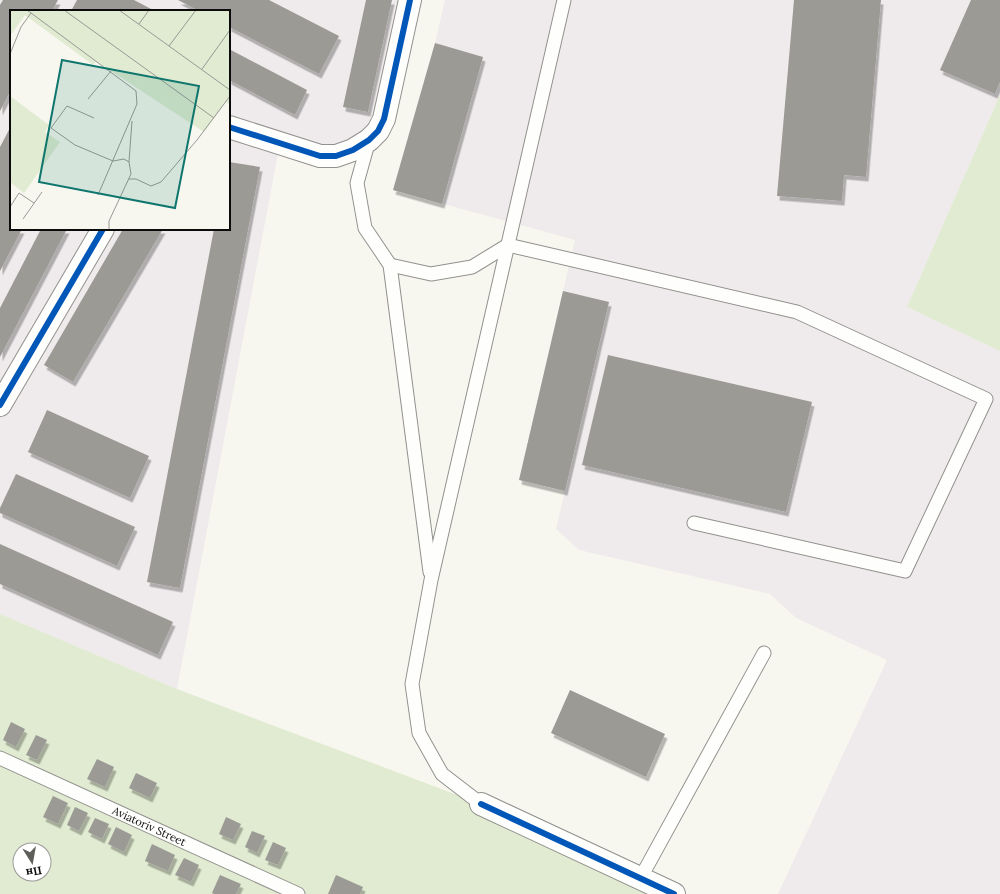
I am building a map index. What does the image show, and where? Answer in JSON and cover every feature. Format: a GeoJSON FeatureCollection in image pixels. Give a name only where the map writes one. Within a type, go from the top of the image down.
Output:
{"type":"FeatureCollection","features":[{"type":"Feature","properties":{"kind":"street"},"geometry":{"type":"LineString","coordinates":[[230,127],[320,156],[336,156],[353,150],[369,140],[378,131],[384,119],[410,0]]}},
{"type":"Feature","properties":{"kind":"street"},"geometry":{"type":"LineString","coordinates":[[0,404],[102,230]]}},
{"type":"Feature","properties":{"kind":"street"},"geometry":{"type":"LineString","coordinates":[[481,804],[674,894]]}},
{"type":"Feature","properties":{"kind":"lane"},"geometry":{"type":"LineString","coordinates":[[481,804],[442,774],[419,733],[412,684],[431,580],[564,0]]}},
{"type":"Feature","properties":{"kind":"lane"},"geometry":{"type":"LineString","coordinates":[[369,140],[357,184],[365,228],[390,265],[431,580]]}},
{"type":"Feature","properties":{"kind":"lane"},"geometry":{"type":"LineString","coordinates":[[390,265],[431,274],[438,273],[472,267],[508,245],[797,312],[986,398],[906,571],[694,523]]}},
{"type":"Feature","properties":{"kind":"lane"},"geometry":{"type":"LineString","coordinates":[[640,878],[764,653]]}},
{"type":"Feature","properties":{"kind":"lane","name":"Aviatoriv Street"},"geometry":{"type":"LineString","coordinates":[[0,758],[298,894]]}},
{"type":"Feature","properties":{"kind":"shaded area"},"geometry":{"type":"Polygon","coordinates":[[[0,0],[410,0],[384,119],[353,150],[280,143],[177,689],[0,614],[0,0]]]}},
{"type":"Feature","properties":{"kind":"shaded area"},"geometry":{"type":"Polygon","coordinates":[[[445,0],[1000,0],[1000,95],[907,307],[1000,351],[1000,894],[778,894],[887,660],[796,618],[770,594],[579,550],[556,529],[565,491],[519,480],[575,240],[393,190],[435,43],[445,0]]]}},
{"type":"Feature","properties":{"kind":"green space"},"geometry":{"type":"Polygon","coordinates":[[[1000,95],[1000,351],[907,307],[1000,95]]]}},
{"type":"Feature","properties":{"kind":"green space"},"geometry":{"type":"Polygon","coordinates":[[[0,614],[177,689],[481,804],[674,894],[0,894],[0,614]]]}},
{"type":"Feature","properties":{"kind":"building"},"geometry":{"type":"Polygon","coordinates":[[[3,0],[58,0],[53,10],[10,10],[10,92],[0,111],[0,5],[3,0]]]}},
{"type":"Feature","properties":{"kind":"building"},"geometry":{"type":"Polygon","coordinates":[[[77,0],[134,0],[153,10],[72,10],[77,0]]]}},
{"type":"Feature","properties":{"kind":"building"},"geometry":{"type":"Polygon","coordinates":[[[178,0],[269,0],[339,36],[319,74],[230,28],[230,10],[197,10],[178,0]]]}},
{"type":"Feature","properties":{"kind":"building"},"geometry":{"type":"Polygon","coordinates":[[[366,0],[392,0],[368,112],[343,107],[366,0]]]}},
{"type":"Feature","properties":{"kind":"building"},"geometry":{"type":"Polygon","coordinates":[[[794,0],[881,0],[866,177],[844,175],[842,201],[777,196],[794,0]]]}},
{"type":"Feature","properties":{"kind":"building"},"geometry":{"type":"Polygon","coordinates":[[[971,0],[1000,0],[1000,82],[995,94],[940,70],[971,0]]]}},
{"type":"Feature","properties":{"kind":"building"},"geometry":{"type":"Polygon","coordinates":[[[435,43],[483,57],[442,204],[393,190],[435,43]]]}},
{"type":"Feature","properties":{"kind":"building"},"geometry":{"type":"Polygon","coordinates":[[[230,50],[307,90],[295,115],[230,81],[230,50]]]}},
{"type":"Feature","properties":{"kind":"building"},"geometry":{"type":"Polygon","coordinates":[[[10,128],[10,230],[21,230],[0,271],[0,147],[10,128]]]}},
{"type":"Feature","properties":{"kind":"building"},"geometry":{"type":"Polygon","coordinates":[[[230,162],[260,167],[180,588],[147,582],[214,230],[230,230],[230,162]]]}},
{"type":"Feature","properties":{"kind":"building"},"geometry":{"type":"Polygon","coordinates":[[[40,230],[66,230],[0,357],[0,308],[40,230]]]}},
{"type":"Feature","properties":{"kind":"building"},"geometry":{"type":"Polygon","coordinates":[[[122,230],[162,230],[73,382],[44,365],[122,230]]]}},
{"type":"Feature","properties":{"kind":"building"},"geometry":{"type":"Polygon","coordinates":[[[563,291],[609,302],[565,491],[519,480],[563,291]]]}},
{"type":"Feature","properties":{"kind":"building"},"geometry":{"type":"Polygon","coordinates":[[[608,355],[812,402],[786,512],[582,465],[608,355]]]}},
{"type":"Feature","properties":{"kind":"building"},"geometry":{"type":"Polygon","coordinates":[[[47,410],[149,456],[130,498],[28,452],[47,410]]]}},
{"type":"Feature","properties":{"kind":"building"},"geometry":{"type":"Polygon","coordinates":[[[16,474],[135,527],[117,566],[0,513],[0,508],[16,474]]]}},
{"type":"Feature","properties":{"kind":"building"},"geometry":{"type":"Polygon","coordinates":[[[0,544],[173,622],[158,655],[0,584],[0,544]]]}},
{"type":"Feature","properties":{"kind":"building"},"geometry":{"type":"Polygon","coordinates":[[[570,690],[665,734],[646,777],[551,733],[570,690]]]}},
{"type":"Feature","properties":{"kind":"building"},"geometry":{"type":"Polygon","coordinates":[[[11,722],[25,729],[16,747],[3,740],[11,722]]]}},
{"type":"Feature","properties":{"kind":"building"},"geometry":{"type":"Polygon","coordinates":[[[36,735],[47,740],[37,760],[26,755],[36,735]]]}},
{"type":"Feature","properties":{"kind":"building"},"geometry":{"type":"Polygon","coordinates":[[[97,759],[114,767],[105,787],[87,779],[97,759]]]}},
{"type":"Feature","properties":{"kind":"building"},"geometry":{"type":"Polygon","coordinates":[[[136,773],[157,783],[150,798],[129,788],[136,773]]]}},
{"type":"Feature","properties":{"kind":"building"},"geometry":{"type":"Polygon","coordinates":[[[53,796],[68,803],[58,824],[43,817],[53,796]]]}},
{"type":"Feature","properties":{"kind":"building"},"geometry":{"type":"Polygon","coordinates":[[[75,807],[88,813],[79,831],[67,825],[75,807]]]}},
{"type":"Feature","properties":{"kind":"building"},"geometry":{"type":"Polygon","coordinates":[[[226,817],[241,824],[233,840],[219,834],[226,817]]]}},
{"type":"Feature","properties":{"kind":"building"},"geometry":{"type":"Polygon","coordinates":[[[95,818],[109,824],[102,839],[88,832],[95,818]]]}},
{"type":"Feature","properties":{"kind":"building"},"geometry":{"type":"Polygon","coordinates":[[[116,827],[132,835],[124,852],[108,844],[116,827]]]}},
{"type":"Feature","properties":{"kind":"building"},"geometry":{"type":"Polygon","coordinates":[[[252,831],[265,836],[257,853],[245,847],[252,831]]]}},
{"type":"Feature","properties":{"kind":"building"},"geometry":{"type":"Polygon","coordinates":[[[273,842],[286,848],[278,865],[265,860],[273,842]]]}},
{"type":"Feature","properties":{"kind":"building"},"geometry":{"type":"Polygon","coordinates":[[[152,844],[175,855],[168,871],[145,861],[152,844]]]}},
{"type":"Feature","properties":{"kind":"building"},"geometry":{"type":"Polygon","coordinates":[[[184,858],[199,865],[191,882],[175,875],[184,858]]]}},
{"type":"Feature","properties":{"kind":"building"},"geometry":{"type":"Polygon","coordinates":[[[220,875],[241,884],[236,894],[212,893],[220,875]]]}},
{"type":"Feature","properties":{"kind":"building"},"geometry":{"type":"Polygon","coordinates":[[[336,875],[363,887],[360,894],[328,894],[336,875]]]}},
{"type":"Feature","properties":{"kind":"cycle path"},"geometry":{"type":"LineString","coordinates":[[230,127],[320,156],[336,156],[353,150],[369,140],[378,131],[384,119],[410,0]]}},
{"type":"Feature","properties":{"kind":"cycle path"},"geometry":{"type":"LineString","coordinates":[[0,405],[102,230]]}},
{"type":"Feature","properties":{"kind":"cycle path"},"geometry":{"type":"LineString","coordinates":[[481,804],[674,894]]}}]}
